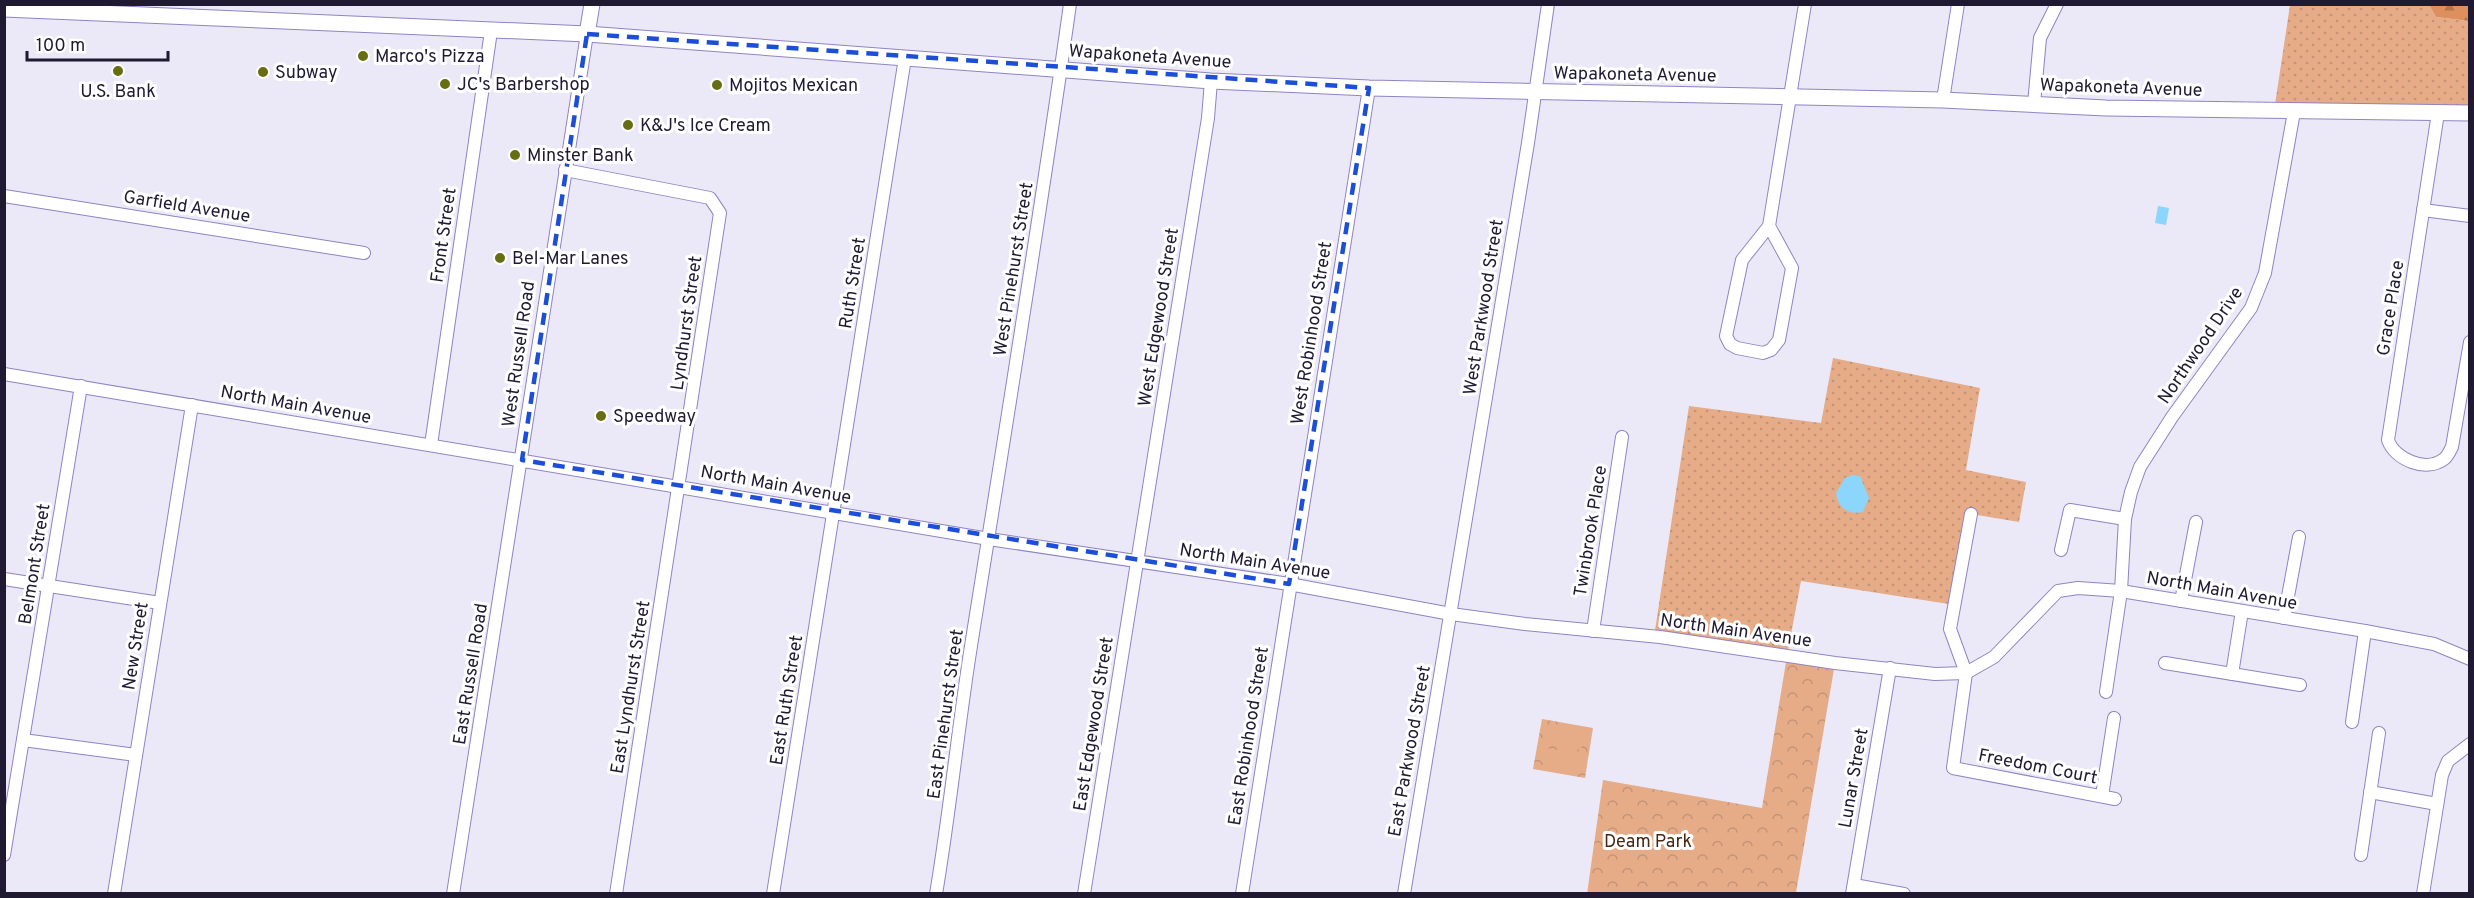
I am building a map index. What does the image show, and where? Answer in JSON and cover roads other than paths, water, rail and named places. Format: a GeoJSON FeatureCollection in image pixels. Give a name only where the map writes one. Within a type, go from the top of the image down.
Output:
{"type":"FeatureCollection","features":[{"type":"Feature","properties":{"kind":"main road","name":"West Russell Road"},"geometry":{"type":"LineString","coordinates":[[587,34],[592,4]]}},
{"type":"Feature","properties":{"kind":"main road","name":"Wapakoneta Avenue"},"geometry":{"type":"LineString","coordinates":[[4,9],[28,7],[587,34],[1211,81],[1369,88],[1943,100],[2294,111],[2469,113]]}},
{"type":"Feature","properties":{"kind":"street","name":"West Pinehurst Street"},"geometry":{"type":"LineString","coordinates":[[989,539],[1070,4]]}},
{"type":"Feature","properties":{"kind":"street","name":"West Parkwood Street"},"geometry":{"type":"LineString","coordinates":[[1451,614],[1536,93],[1548,4]]}},
{"type":"Feature","properties":{"kind":"street"},"geometry":{"type":"LineString","coordinates":[[1769,226],[1792,268],[1779,340],[1772,350],[1763,353],[1737,348],[1730,344],[1726,336],[1742,260],[1769,226],[1805,4]]}},
{"type":"Feature","properties":{"kind":"street"},"geometry":{"type":"LineString","coordinates":[[1943,100],[1958,4]]}},
{"type":"Feature","properties":{"kind":"street"},"geometry":{"type":"LineString","coordinates":[[2034,104],[2040,38],[2057,4]]}},
{"type":"Feature","properties":{"kind":"street","name":"Front Street"},"geometry":{"type":"LineString","coordinates":[[431,445],[491,31]]}},
{"type":"Feature","properties":{"kind":"street","name":"West Russell Road"},"geometry":{"type":"LineString","coordinates":[[522,460],[587,34]]}},
{"type":"Feature","properties":{"kind":"street","name":"Ruth Street"},"geometry":{"type":"LineString","coordinates":[[835,512],[905,58]]}},
{"type":"Feature","properties":{"kind":"street","name":"West Edgewood Street"},"geometry":{"type":"LineString","coordinates":[[1137,560],[1208,118],[1211,81]]}},
{"type":"Feature","properties":{"kind":"street","name":"West Robinhood Street"},"geometry":{"type":"LineString","coordinates":[[1289,584],[1369,88]]}},
{"type":"Feature","properties":{"kind":"street","name":"Northwood Drive"},"geometry":{"type":"LineString","coordinates":[[2106,692],[2121,591],[2125,519],[2130,492],[2140,467],[2172,417],[2251,308],[2265,273],[2294,111]]}},
{"type":"Feature","properties":{"kind":"street","name":"Grace Place"},"geometry":{"type":"LineString","coordinates":[[2438,113],[2388,440],[2392,451],[2403,459],[2433,464],[2445,459],[2452,447],[2469,342]]}},
{"type":"Feature","properties":{"kind":"street","name":"Lyndhurst Street"},"geometry":{"type":"LineString","coordinates":[[565,170],[710,198],[720,213],[680,486]]}},
{"type":"Feature","properties":{"kind":"street","name":"Garfield Avenue"},"geometry":{"type":"LineString","coordinates":[[4,196],[364,253]]}},
{"type":"Feature","properties":{"kind":"street"},"geometry":{"type":"LineString","coordinates":[[2423,210],[2469,216]]}},
{"type":"Feature","properties":{"kind":"street","name":"North Main Avenue"},"geometry":{"type":"LineString","coordinates":[[4,374],[989,539],[1289,584],[1451,614],[1835,663],[1935,674],[1966,673],[1994,657],[2058,591],[2078,588],[2121,591],[2365,631],[2434,644],[2469,658]]}},
{"type":"Feature","properties":{"kind":"street","name":"Belmont Street"},"geometry":{"type":"LineString","coordinates":[[4,855],[81,386]]}},
{"type":"Feature","properties":{"kind":"street","name":"New Street"},"geometry":{"type":"LineString","coordinates":[[114,894],[192,405]]}},
{"type":"Feature","properties":{"kind":"street","name":"Twinbrook Place"},"geometry":{"type":"LineString","coordinates":[[1593,631],[1622,437]]}},
{"type":"Feature","properties":{"kind":"street","name":"East Russell Road"},"geometry":{"type":"LineString","coordinates":[[453,894],[522,460]]}},
{"type":"Feature","properties":{"kind":"street","name":"East Lyndhurst Street"},"geometry":{"type":"LineString","coordinates":[[616,894],[680,486]]}},
{"type":"Feature","properties":{"kind":"street"},"geometry":{"type":"LineString","coordinates":[[2061,550],[2070,510],[2125,519]]}},
{"type":"Feature","properties":{"kind":"street","name":"East Ruth Street"},"geometry":{"type":"LineString","coordinates":[[773,894],[835,512]]}},
{"type":"Feature","properties":{"kind":"street"},"geometry":{"type":"LineString","coordinates":[[1966,673],[1950,629],[1971,514]]}},
{"type":"Feature","properties":{"kind":"street"},"geometry":{"type":"LineString","coordinates":[[2181,601],[2196,522]]}},
{"type":"Feature","properties":{"kind":"street"},"geometry":{"type":"LineString","coordinates":[[2284,618],[2300,537]]}},
{"type":"Feature","properties":{"kind":"street","name":"East Pinehurst Street"},"geometry":{"type":"LineString","coordinates":[[936,894],[989,539]]}},
{"type":"Feature","properties":{"kind":"street","name":"East Edgewood Street"},"geometry":{"type":"LineString","coordinates":[[1084,894],[1137,560]]}},
{"type":"Feature","properties":{"kind":"street"},"geometry":{"type":"LineString","coordinates":[[4,579],[160,603]]}},
{"type":"Feature","properties":{"kind":"street","name":"East Robinhood Street"},"geometry":{"type":"LineString","coordinates":[[1242,894],[1289,584]]}},
{"type":"Feature","properties":{"kind":"street"},"geometry":{"type":"LineString","coordinates":[[2232,674],[2242,611]]}},
{"type":"Feature","properties":{"kind":"street","name":"East Parkwood Street"},"geometry":{"type":"LineString","coordinates":[[1404,894],[1451,614]]}},
{"type":"Feature","properties":{"kind":"street"},"geometry":{"type":"LineString","coordinates":[[2352,722],[2365,631]]}},
{"type":"Feature","properties":{"kind":"street"},"geometry":{"type":"LineString","coordinates":[[2165,663],[2300,685]]}},
{"type":"Feature","properties":{"kind":"street","name":"Lunar Street"},"geometry":{"type":"LineString","coordinates":[[1853,889],[1890,668]]}},
{"type":"Feature","properties":{"kind":"street","name":"Freedom Court"},"geometry":{"type":"LineString","coordinates":[[1966,673],[1953,768],[2115,799]]}},
{"type":"Feature","properties":{"kind":"street"},"geometry":{"type":"LineString","coordinates":[[2102,796],[2114,718]]}},
{"type":"Feature","properties":{"kind":"street"},"geometry":{"type":"LineString","coordinates":[[2361,855],[2379,733]]}},
{"type":"Feature","properties":{"kind":"street"},"geometry":{"type":"LineString","coordinates":[[23,740],[136,755]]}},
{"type":"Feature","properties":{"kind":"street"},"geometry":{"type":"LineString","coordinates":[[2423,894],[2442,775],[2448,761],[2469,744]]}},
{"type":"Feature","properties":{"kind":"street"},"geometry":{"type":"LineString","coordinates":[[2370,792],[2437,804]]}},
{"type":"Feature","properties":{"kind":"street"},"geometry":{"type":"LineString","coordinates":[[1853,889],[1904,894]]}},
{"type":"Feature","properties":{"kind":"water"},"geometry":{"type":"Polygon","coordinates":[[[2158,206],[2169,208],[2166,225],[2155,223],[2158,206]]]}},
{"type":"Feature","properties":{"kind":"water"},"geometry":{"type":"Polygon","coordinates":[[[1852,475],[1860,476],[1869,498],[1863,512],[1848,511],[1841,506],[1837,498],[1836,493],[1845,478],[1852,475]]]}},
{"type":"Feature","properties":{"kind":"place","name":"Marco's Pizza"},"geometry":{"type":"Point","coordinates":[363,56]}},
{"type":"Feature","properties":{"kind":"place","name":"U.S. Bank"},"geometry":{"type":"Point","coordinates":[118,71]}},
{"type":"Feature","properties":{"kind":"place","name":"Subway"},"geometry":{"type":"Point","coordinates":[263,72]}},
{"type":"Feature","properties":{"kind":"place","name":"JC's Barbershop"},"geometry":{"type":"Point","coordinates":[445,84]}},
{"type":"Feature","properties":{"kind":"place","name":"Mojitos Mexican"},"geometry":{"type":"Point","coordinates":[717,85]}},
{"type":"Feature","properties":{"kind":"place","name":"K&J's Ice Cream"},"geometry":{"type":"Point","coordinates":[628,125]}},
{"type":"Feature","properties":{"kind":"place","name":"Minster Bank"},"geometry":{"type":"Point","coordinates":[515,155]}},
{"type":"Feature","properties":{"kind":"place","name":"Bel-Mar Lanes"},"geometry":{"type":"Point","coordinates":[500,258]}},
{"type":"Feature","properties":{"kind":"place","name":"Speedway"},"geometry":{"type":"Point","coordinates":[601,416]}},
{"type":"Feature","properties":{"kind":"park label","name":"Deam Park"},"geometry":{"type":"Point","coordinates":[1648,841]}}]}
